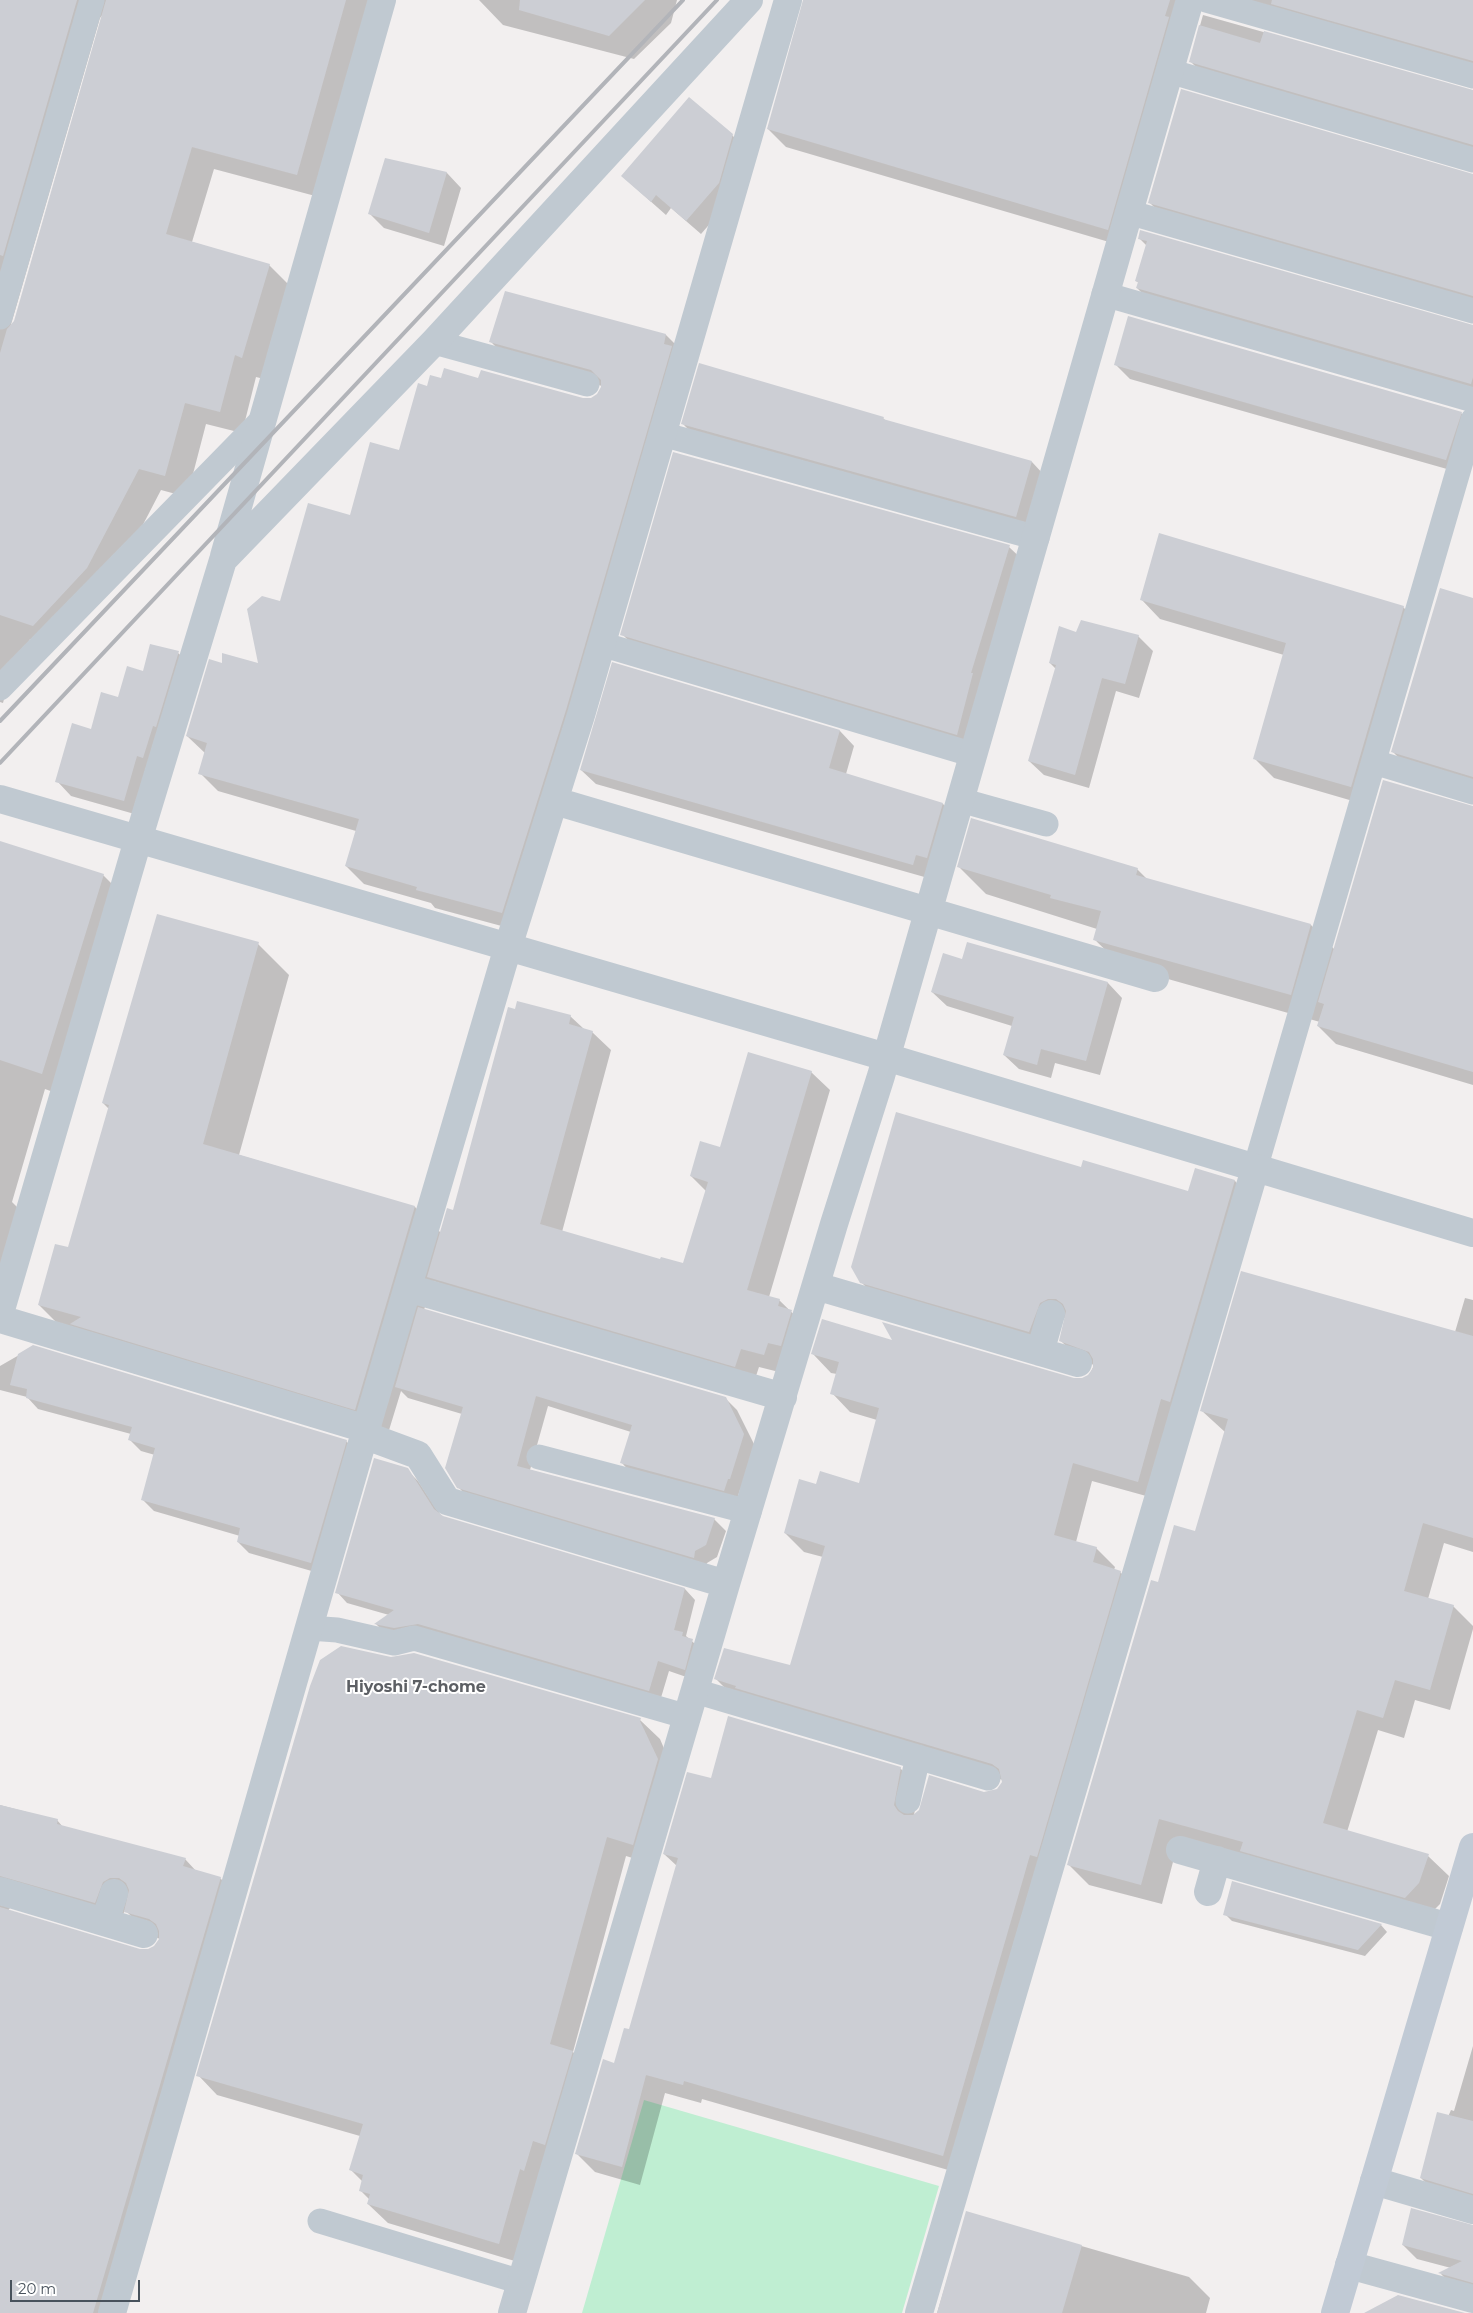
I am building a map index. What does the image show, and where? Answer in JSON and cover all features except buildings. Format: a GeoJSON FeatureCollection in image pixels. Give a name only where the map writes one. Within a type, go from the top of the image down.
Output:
{"type":"FeatureCollection","features":[{"type":"Feature","properties":{"kind":"street"},"geometry":{"type":"LineString","coordinates":[[0,1313],[138,840],[223,560],[382,0]]}},
{"type":"Feature","properties":{"kind":"street"},"geometry":{"type":"LineString","coordinates":[[223,560],[434,342],[749,0]]}},
{"type":"Feature","properties":{"kind":"street"},"geometry":{"type":"LineString","coordinates":[[112,2313],[366,1429],[508,947],[555,801],[788,0]]}},
{"type":"Feature","properties":{"kind":"street"},"geometry":{"type":"LineString","coordinates":[[512,2313],[726,1584],[886,1057],[926,911],[974,755],[1037,538],[1104,294],[1190,0]]}},
{"type":"Feature","properties":{"kind":"street"},"geometry":{"type":"LineString","coordinates":[[0,799],[886,1057],[1473,1233]]}},
{"type":"Feature","properties":{"kind":"street"},"geometry":{"type":"LineString","coordinates":[[555,801],[1155,978]]}},
{"type":"Feature","properties":{"kind":"street"},"geometry":{"type":"LineString","coordinates":[[918,2313],[1255,1168]]}},
{"type":"Feature","properties":{"kind":"street"},"geometry":{"type":"LineString","coordinates":[[816,1286],[1078,1363]]}},
{"type":"Feature","properties":{"kind":"street"},"geometry":{"type":"LineString","coordinates":[[408,1288],[783,1397]]}},
{"type":"Feature","properties":{"kind":"street"},"geometry":{"type":"LineString","coordinates":[[1040,1352],[1051,1314]]}},
{"type":"Feature","properties":{"kind":"street"},"geometry":{"type":"LineString","coordinates":[[0,1319],[366,1429],[372,1438],[418,1456],[448,1501],[726,1584]]}},
{"type":"Feature","properties":{"kind":"street"},"geometry":{"type":"LineString","coordinates":[[1335,2313],[1473,1846]]}},
{"type":"Feature","properties":{"kind":"street"},"geometry":{"type":"LineString","coordinates":[[1180,1850],[1449,1927]]}},
{"type":"Feature","properties":{"kind":"street"},"geometry":{"type":"LineString","coordinates":[[1208,1892],[1217,1860]]}},
{"type":"Feature","properties":{"kind":"street"},"geometry":{"type":"LineString","coordinates":[[0,1891],[144,1934]]}},
{"type":"Feature","properties":{"kind":"street"},"geometry":{"type":"LineString","coordinates":[[104,1922],[114,1893]]}},
{"type":"Feature","properties":{"kind":"street"},"geometry":{"type":"LineString","coordinates":[[1374,2181],[1473,2210]]}},
{"type":"Feature","properties":{"kind":"street"},"geometry":{"type":"LineString","coordinates":[[1350,2264],[1473,2299]]}},
{"type":"Feature","properties":{"kind":"lane"},"geometry":{"type":"LineString","coordinates":[[0,317],[92,0]]}},
{"type":"Feature","properties":{"kind":"lane"},"geometry":{"type":"LineString","coordinates":[[1206,0],[1473,76]]}},
{"type":"Feature","properties":{"kind":"lane"},"geometry":{"type":"LineString","coordinates":[[1169,71],[1473,160]]}},
{"type":"Feature","properties":{"kind":"lane"},"geometry":{"type":"LineString","coordinates":[[1128,212],[1473,311]]}},
{"type":"Feature","properties":{"kind":"lane"},"geometry":{"type":"LineString","coordinates":[[1104,294],[1473,400]]}},
{"type":"Feature","properties":{"kind":"lane"},"geometry":{"type":"LineString","coordinates":[[434,342],[587,384]]}},
{"type":"Feature","properties":{"kind":"lane"},"geometry":{"type":"LineString","coordinates":[[0,688],[263,419]]}},
{"type":"Feature","properties":{"kind":"lane"},"geometry":{"type":"LineString","coordinates":[[1255,1168],[1473,420]]}},
{"type":"Feature","properties":{"kind":"lane"},"geometry":{"type":"LineString","coordinates":[[662,434],[1037,538]]}},
{"type":"Feature","properties":{"kind":"lane"},"geometry":{"type":"LineString","coordinates":[[601,644],[974,755]]}},
{"type":"Feature","properties":{"kind":"lane"},"geometry":{"type":"LineString","coordinates":[[1374,762],[1473,792]]}},
{"type":"Feature","properties":{"kind":"lane"},"geometry":{"type":"LineString","coordinates":[[960,800],[1046,824]]}},
{"type":"Feature","properties":{"kind":"lane"},"geometry":{"type":"LineString","coordinates":[[539,1456],[748,1512]]}},
{"type":"Feature","properties":{"kind":"lane"},"geometry":{"type":"LineString","coordinates":[[309,1628],[337,1630],[394,1643],[414,1638],[688,1717]]}},
{"type":"Feature","properties":{"kind":"lane"},"geometry":{"type":"LineString","coordinates":[[695,1691],[988,1778]]}},
{"type":"Feature","properties":{"kind":"lane"},"geometry":{"type":"LineString","coordinates":[[908,1800],[918,1757]]}},
{"type":"Feature","properties":{"kind":"lane"},"geometry":{"type":"LineString","coordinates":[[320,2221],[522,2282]]}},
{"type":"Feature","properties":{"kind":"green space"},"geometry":{"type":"Polygon","coordinates":[[[644,2100],[939,2186],[902,2313],[582,2313],[644,2100]]]}},
{"type":"Feature","properties":{"kind":"railway"},"geometry":{"type":"LineString","coordinates":[[0,721],[683,0]]}},
{"type":"Feature","properties":{"kind":"railway"},"geometry":{"type":"LineString","coordinates":[[0,763],[717,0]]}},
{"type":"Feature","properties":{"kind":"district","name":"Hiyoshi 7-chome"},"geometry":{"type":"Point","coordinates":[416,1687]}}]}
